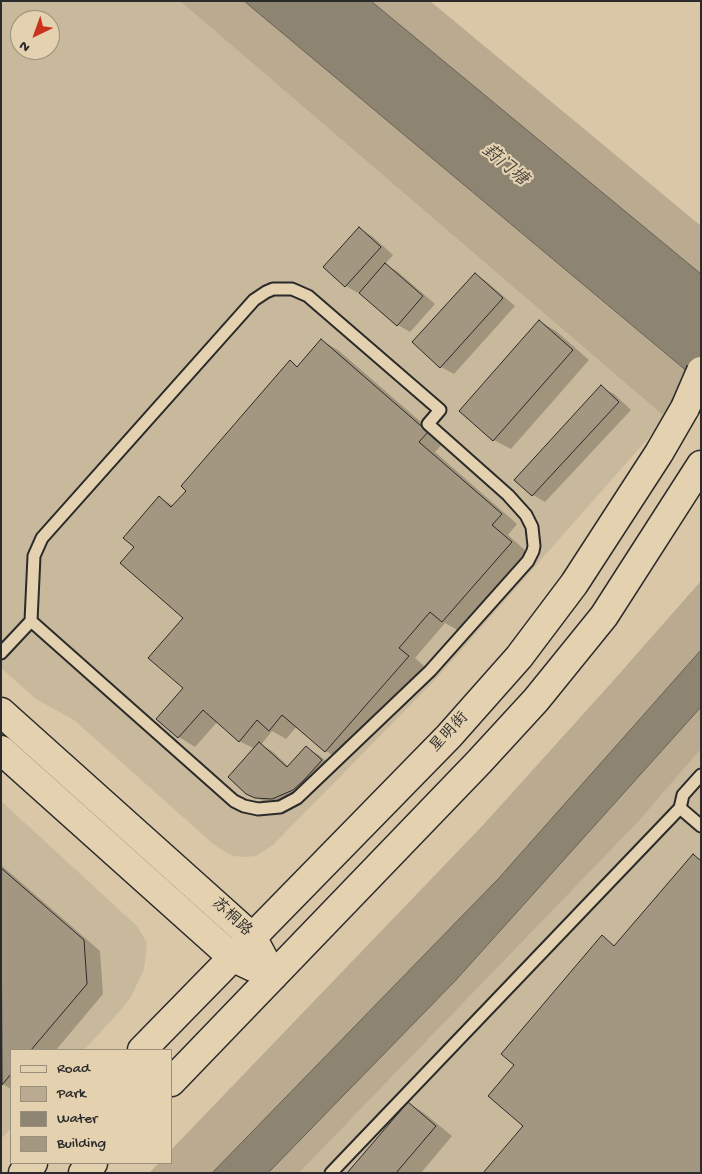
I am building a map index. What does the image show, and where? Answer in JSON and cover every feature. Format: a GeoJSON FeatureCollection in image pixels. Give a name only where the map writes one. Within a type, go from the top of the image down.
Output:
{"type":"FeatureCollection","features":[{"type":"Feature","properties":{"kind":"main road","name":"星明街"},"geometry":{"type":"LineString","coordinates":[[143,1049],[449,736],[519,658],[574,584],[660,453],[685,408],[701,371]]}},
{"type":"Feature","properties":{"kind":"main road"},"geometry":{"type":"LineString","coordinates":[[172,1081],[479,762],[536,700],[604,616],[701,465]]}},
{"type":"Feature","properties":{"kind":"main road","name":"苏桐路"},"geometry":{"type":"LineString","coordinates":[[1,712],[252,937],[273,976]]}},
{"type":"Feature","properties":{"kind":"main road","name":"苏桐路"},"geometry":{"type":"LineString","coordinates":[[1,750],[232,957],[273,976]]}},
{"type":"Feature","properties":{"kind":"main road"},"geometry":{"type":"LineString","coordinates":[[23,1173],[32,1164]]}},
{"type":"Feature","properties":{"kind":"main road"},"geometry":{"type":"LineString","coordinates":[[83,1173],[92,1164]]}},
{"type":"Feature","properties":{"kind":"lane"},"geometry":{"type":"LineString","coordinates":[[1,652],[31,621],[34,556],[42,538],[254,300],[274,289],[292,289],[308,296],[440,410],[428,424],[508,495],[526,515],[532,527],[534,546],[528,561],[430,671],[297,798],[280,807],[258,809],[244,806],[226,794],[31,621]]}},
{"type":"Feature","properties":{"kind":"lane"},"geometry":{"type":"LineString","coordinates":[[331,1173],[680,808],[683,795],[701,775]]}},
{"type":"Feature","properties":{"kind":"lane"},"geometry":{"type":"LineString","coordinates":[[680,808],[701,826]]}},
{"type":"Feature","properties":{"kind":"shaded area"},"geometry":{"type":"Polygon","coordinates":[[[1,1],[180,1],[666,418],[435,680],[273,845],[256,856],[233,856],[212,843],[74,720],[36,699],[1,668],[1,1]]]}},
{"type":"Feature","properties":{"kind":"shaded area"},"geometry":{"type":"Polygon","coordinates":[[[701,749],[701,1173],[299,1173],[637,823],[701,749]]]}},
{"type":"Feature","properties":{"kind":"shaded area"},"geometry":{"type":"Polygon","coordinates":[[[1,801],[137,926],[147,943],[144,969],[131,997],[85,1049],[10,1049],[10,1129],[1,1139],[1,801]]]}},
{"type":"Feature","properties":{"kind":"green space"},"geometry":{"type":"Polygon","coordinates":[[[180,1],[244,1],[698,381],[666,418],[180,1]]]}},
{"type":"Feature","properties":{"kind":"green space"},"geometry":{"type":"Polygon","coordinates":[[[371,1],[430,1],[701,226],[701,274],[371,1]]]}},
{"type":"Feature","properties":{"kind":"green space"},"geometry":{"type":"Polygon","coordinates":[[[701,581],[701,650],[499,878],[212,1173],[149,1173],[158,1164],[172,1164],[172,1149],[484,824],[701,581]]]}},
{"type":"Feature","properties":{"kind":"green space"},"geometry":{"type":"Polygon","coordinates":[[[701,707],[701,749],[637,823],[299,1173],[268,1173],[456,980],[701,707]]]}},
{"type":"Feature","properties":{"kind":"water","name":"葑门塘"},"geometry":{"type":"Polygon","coordinates":[[[244,1],[371,1],[701,274],[701,383],[244,1]]]}},
{"type":"Feature","properties":{"kind":"water"},"geometry":{"type":"Polygon","coordinates":[[[701,650],[701,707],[456,980],[268,1173],[212,1173],[499,878],[701,650]]]}},
{"type":"Feature","properties":{"kind":"building"},"geometry":{"type":"Polygon","coordinates":[[[359,227],[381,247],[345,287],[323,267],[359,227]]]}},
{"type":"Feature","properties":{"kind":"building"},"geometry":{"type":"Polygon","coordinates":[[[385,263],[423,296],[397,326],[359,293],[385,263]]]}},
{"type":"Feature","properties":{"kind":"building"},"geometry":{"type":"Polygon","coordinates":[[[475,273],[503,298],[440,368],[412,342],[475,273]]]}},
{"type":"Feature","properties":{"kind":"building"},"geometry":{"type":"Polygon","coordinates":[[[539,320],[573,350],[493,441],[459,411],[539,320]]]}},
{"type":"Feature","properties":{"kind":"building"},"geometry":{"type":"Polygon","coordinates":[[[321,339],[428,432],[419,442],[502,514],[492,525],[512,542],[442,622],[430,612],[399,648],[409,656],[325,752],[282,715],[269,731],[257,720],[239,742],[203,710],[178,738],[156,719],[183,688],[148,658],[183,618],[120,563],[134,547],[123,538],[159,496],[171,507],[186,491],[181,486],[290,360],[297,367],[321,339]]]}},
{"type":"Feature","properties":{"kind":"building"},"geometry":{"type":"Polygon","coordinates":[[[601,385],[619,402],[532,496],[514,480],[601,385]]]}},
{"type":"Feature","properties":{"kind":"building"},"geometry":{"type":"Polygon","coordinates":[[[259,742],[287,767],[306,746],[322,760],[293,790],[272,799],[255,798],[246,794],[228,777],[259,742]]]}},
{"type":"Feature","properties":{"kind":"building"},"geometry":{"type":"Polygon","coordinates":[[[693,854],[701,861],[701,1173],[483,1173],[523,1126],[488,1096],[514,1065],[501,1054],[602,935],[614,946],[693,854]]]}},
{"type":"Feature","properties":{"kind":"building"},"geometry":{"type":"Polygon","coordinates":[[[1,868],[84,940],[87,984],[32,1049],[10,1049],[10,1075],[2,1085],[1,868]]]}},
{"type":"Feature","properties":{"kind":"building"},"geometry":{"type":"Polygon","coordinates":[[[408,1102],[436,1126],[396,1173],[347,1173],[408,1102]]]}}]}
